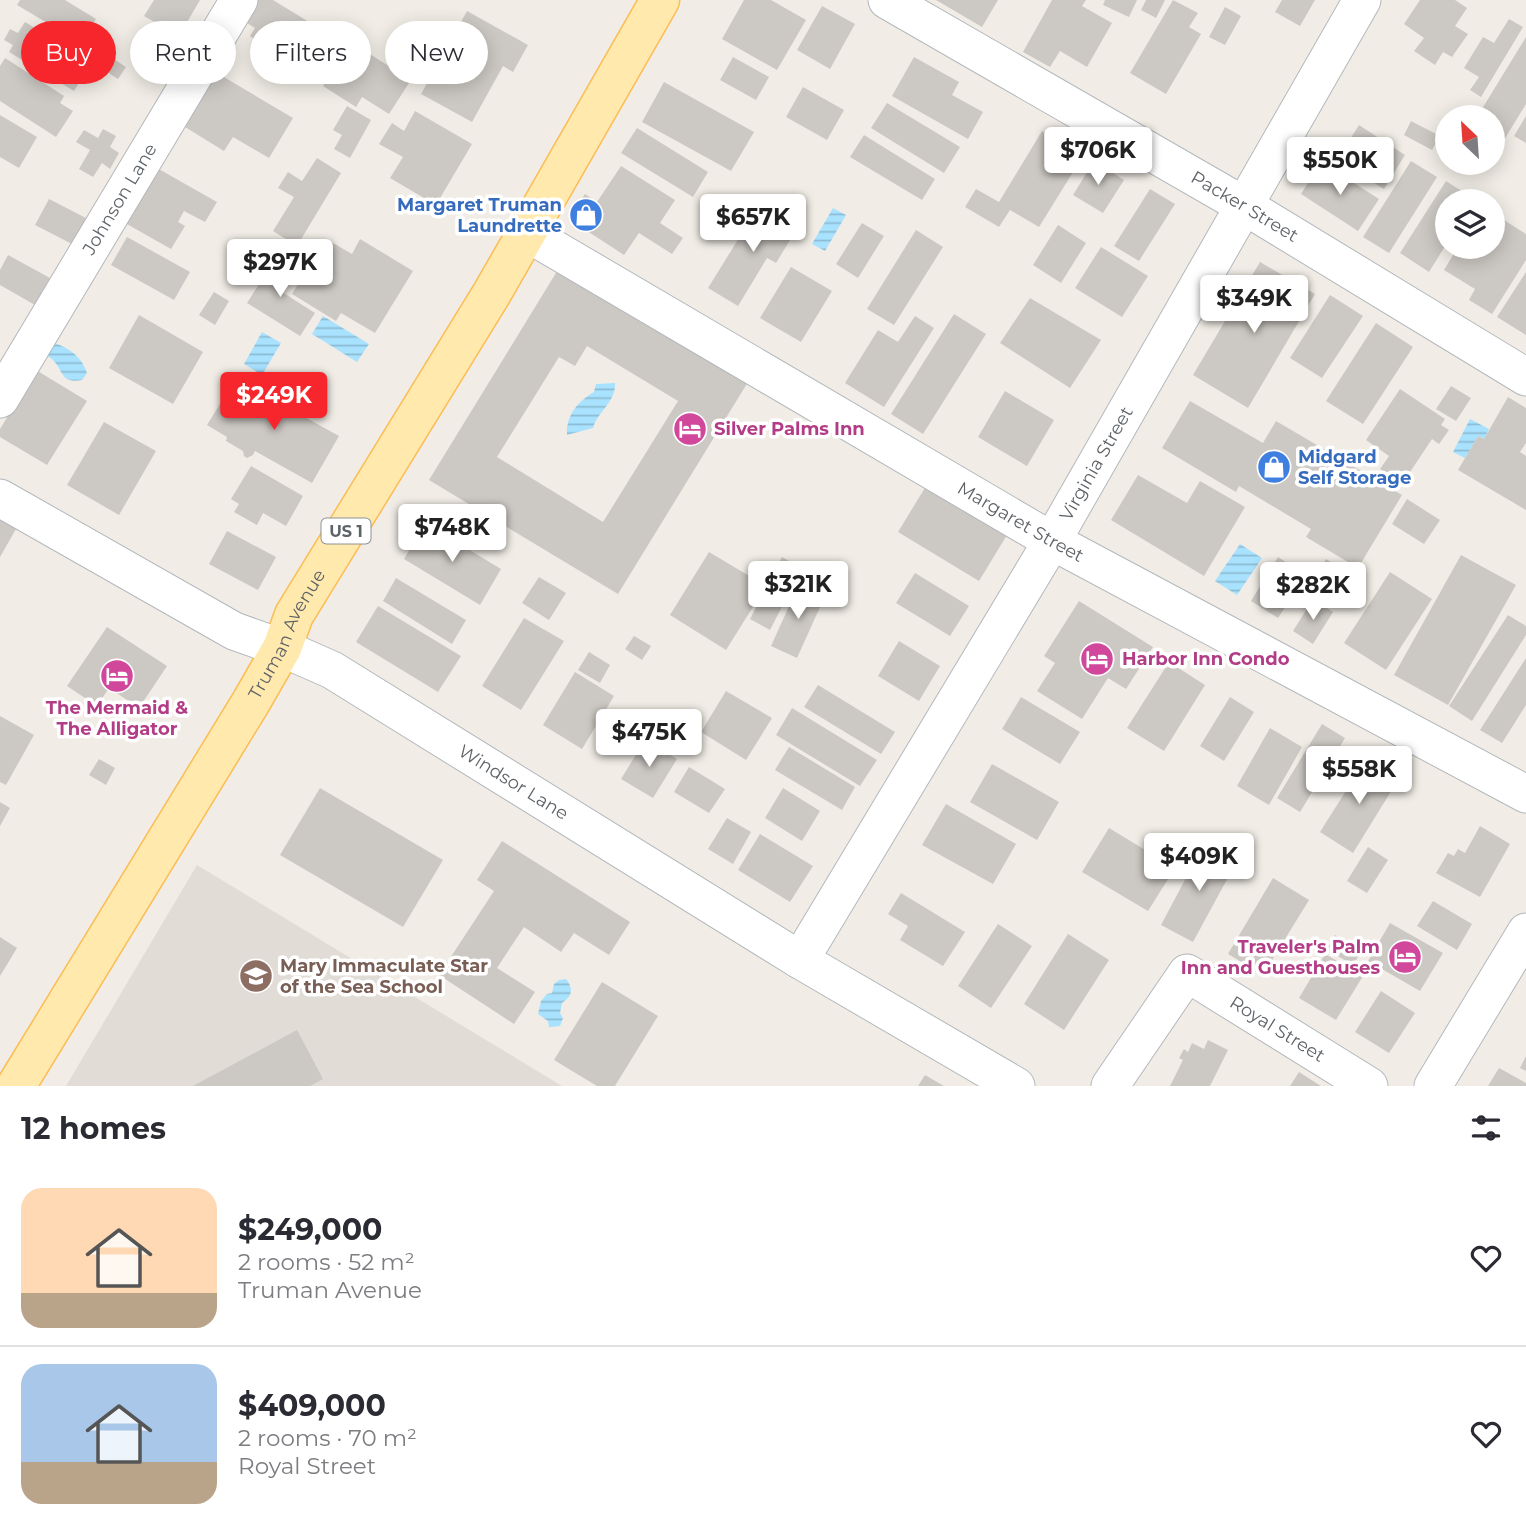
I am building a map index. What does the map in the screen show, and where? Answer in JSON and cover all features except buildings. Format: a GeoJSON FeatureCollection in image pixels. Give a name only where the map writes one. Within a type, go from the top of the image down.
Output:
{"type":"FeatureCollection","features":[{"type":"Feature","properties":{"kind":"main road","name":"Truman Avenue"},"geometry":{"type":"LineString","coordinates":[[16,1086],[282,648],[294,615],[527,233],[660,0]]}},
{"type":"Feature","properties":{"kind":"street","name":"Johnson Lane"},"geometry":{"type":"LineString","coordinates":[[0,399],[239,0]]}},
{"type":"Feature","properties":{"kind":"street","name":"Packer Street"},"geometry":{"type":"LineString","coordinates":[[887,0],[1242,205],[1526,377]]}},
{"type":"Feature","properties":{"kind":"street","name":"Virginia Street"},"geometry":{"type":"LineString","coordinates":[[800,960],[1052,541],[1242,205],[1362,0]]}},
{"type":"Feature","properties":{"kind":"street","name":"Margaret Street"},"geometry":{"type":"LineString","coordinates":[[527,233],[1052,541],[1526,794]]}},
{"type":"Feature","properties":{"kind":"street","name":"Windsor Lane"},"geometry":{"type":"LineString","coordinates":[[0,498],[234,631],[282,648],[331,670],[800,960],[1016,1086]]}},
{"type":"Feature","properties":{"kind":"street"},"geometry":{"type":"LineString","coordinates":[[1433,1086],[1526,932]]}},
{"type":"Feature","properties":{"kind":"street","name":"Royal Street"},"geometry":{"type":"LineString","coordinates":[[1110,1086],[1187,973],[1369,1086]]}},
{"type":"Feature","properties":{"kind":"shaded area","name":"Mary Immaculate Star of the Sea School"},"geometry":{"type":"Polygon","coordinates":[[[197,865],[562,1086],[66,1086],[197,865]]]}},
{"type":"Feature","properties":{"kind":"water"},"geometry":{"type":"Polygon","coordinates":[[[833,208],[846,215],[825,251],[812,244],[833,208]]]}},
{"type":"Feature","properties":{"kind":"water"},"geometry":{"type":"Polygon","coordinates":[[[323,316],[369,344],[357,362],[312,334],[323,316]]]}},
{"type":"Feature","properties":{"kind":"water"},"geometry":{"type":"Polygon","coordinates":[[[262,332],[281,343],[262,375],[244,364],[262,332]]]}},
{"type":"Feature","properties":{"kind":"water"},"geometry":{"type":"Polygon","coordinates":[[[57,344],[71,351],[82,363],[87,373],[82,380],[69,380],[47,356],[50,346],[57,344]]]}},
{"type":"Feature","properties":{"kind":"water"},"geometry":{"type":"Polygon","coordinates":[[[615,383],[613,396],[593,428],[567,435],[568,422],[574,410],[594,392],[596,384],[615,383]]]}},
{"type":"Feature","properties":{"kind":"water"},"geometry":{"type":"Polygon","coordinates":[[[1470,419],[1489,429],[1484,439],[1478,436],[1465,458],[1453,452],[1470,419]]]}},
{"type":"Feature","properties":{"kind":"water"},"geometry":{"type":"Polygon","coordinates":[[[1240,544],[1262,558],[1237,595],[1215,581],[1240,544]]]}},
{"type":"Feature","properties":{"kind":"water"},"geometry":{"type":"Polygon","coordinates":[[[566,979],[571,992],[562,1003],[560,1013],[563,1018],[560,1026],[549,1027],[548,1021],[538,1014],[541,1001],[547,994],[552,993],[554,984],[566,979]]]}},
{"type":"Feature","properties":{"kind":"place","name":"Margaret Truman Laundrette"},"geometry":{"type":"Point","coordinates":[586,215]}},
{"type":"Feature","properties":{"kind":"place","name":"Silver Palms Inn"},"geometry":{"type":"Point","coordinates":[690,429]}},
{"type":"Feature","properties":{"kind":"place","name":"Midgard Self Storage"},"geometry":{"type":"Point","coordinates":[1274,467]}},
{"type":"Feature","properties":{"kind":"place","name":"Harbor Inn Condo"},"geometry":{"type":"Point","coordinates":[1097,659]}},
{"type":"Feature","properties":{"kind":"place","name":"The Mermaid & The Alligator"},"geometry":{"type":"Point","coordinates":[117,676]}},
{"type":"Feature","properties":{"kind":"place","name":"Traveler's Palm Inn and Guesthouses"},"geometry":{"type":"Point","coordinates":[1405,957]}},
{"type":"Feature","properties":{"kind":"place","name":"Mary Immaculate Star of the Sea School"},"geometry":{"type":"Point","coordinates":[256,976]}}]}
